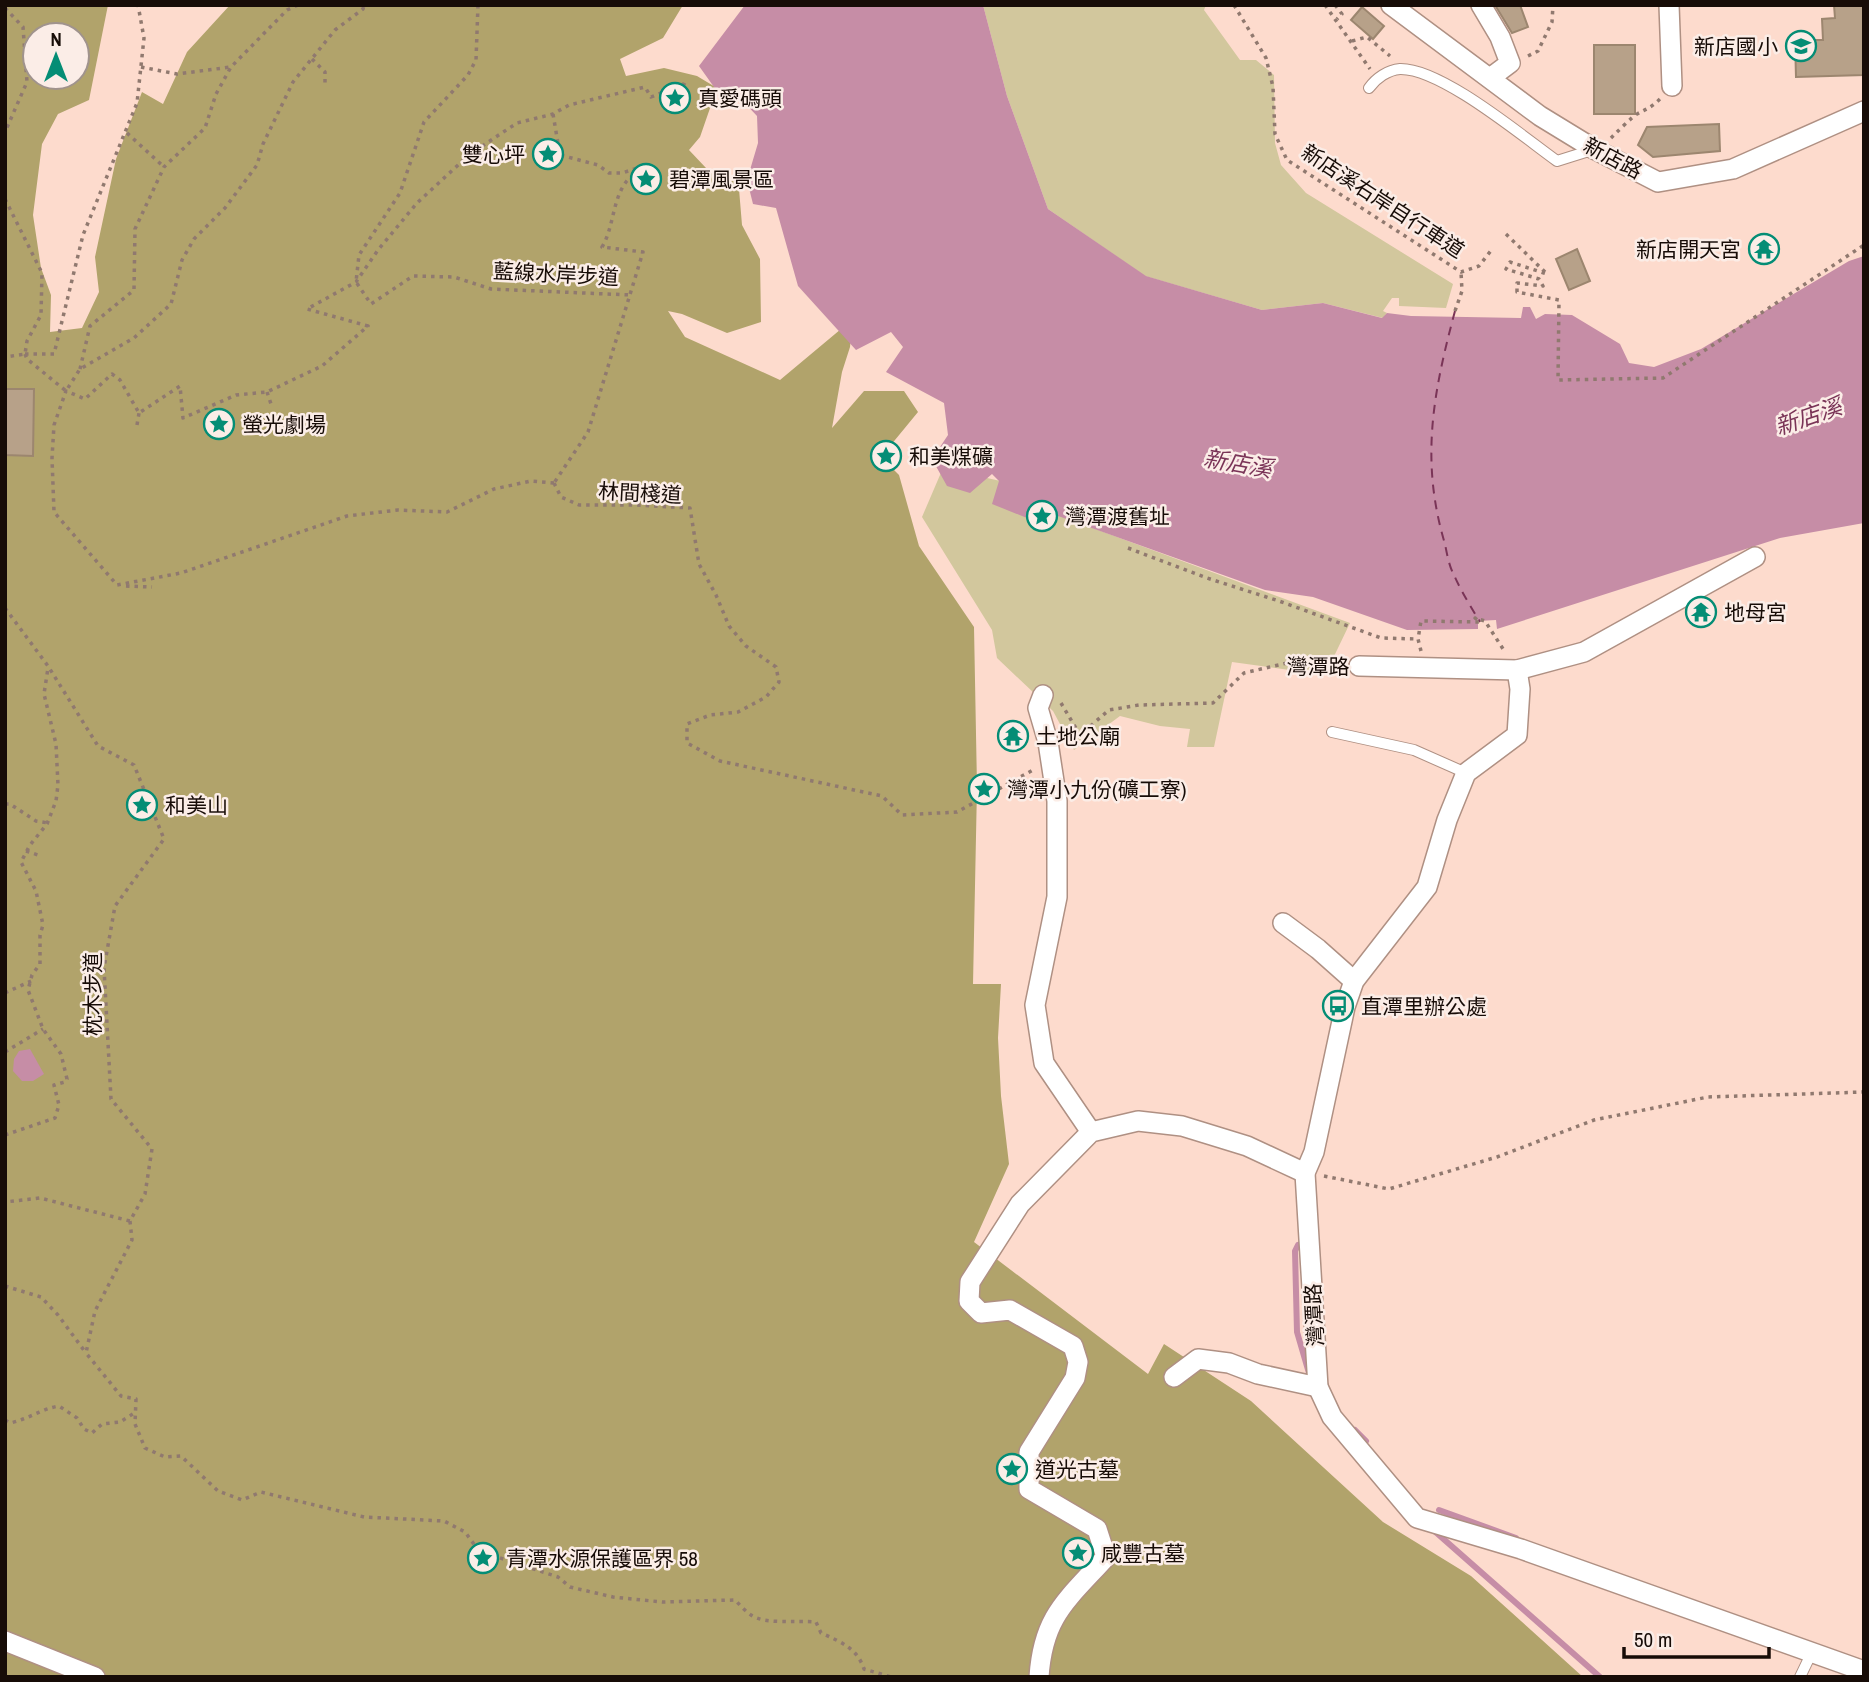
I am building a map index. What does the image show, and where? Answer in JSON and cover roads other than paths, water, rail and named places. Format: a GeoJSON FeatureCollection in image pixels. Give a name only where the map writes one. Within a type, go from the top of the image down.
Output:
{"type":"FeatureCollection","features":[{"type":"Feature","properties":{"kind":"street","name":"新店路"},"geometry":{"type":"LineString","coordinates":[[1391,5],[1540,116],[1594,149],[1658,182],[1733,169],[1864,111]]}},
{"type":"Feature","properties":{"kind":"street"},"geometry":{"type":"LineString","coordinates":[[1481,5],[1500,37],[1510,63],[1490,78]]}},
{"type":"Feature","properties":{"kind":"street"},"geometry":{"type":"LineString","coordinates":[[1669,5],[1672,86]]}},
{"type":"Feature","properties":{"kind":"street","name":"灣潭路"},"geometry":{"type":"LineString","coordinates":[[1359,666],[1517,670],[1584,652],[1755,557]]}},
{"type":"Feature","properties":{"kind":"street"},"geometry":{"type":"LineString","coordinates":[[1465,773],[1517,735],[1520,690],[1517,670]]}},
{"type":"Feature","properties":{"kind":"street"},"geometry":{"type":"LineString","coordinates":[[1043,695],[1038,708],[1052,764],[1057,801],[1057,897],[1035,1005],[1044,1063],[1091,1132]]}},
{"type":"Feature","properties":{"kind":"street","name":"灣潭路"},"geometry":{"type":"LineString","coordinates":[[1465,773],[1447,820],[1427,887],[1354,981],[1345,1007],[1314,1152],[1305,1172],[1318,1387],[1332,1417],[1417,1518],[1521,1549],[1864,1671]]}},
{"type":"Feature","properties":{"kind":"street"},"geometry":{"type":"LineString","coordinates":[[1283,923],[1354,981]]}},
{"type":"Feature","properties":{"kind":"street"},"geometry":{"type":"LineString","coordinates":[[1040,1677],[1041,1650],[1050,1623],[1065,1602],[1105,1558],[1097,1529],[1029,1489],[1029,1452],[1075,1378],[1078,1362],[1073,1346],[1010,1310],[981,1313],[969,1301],[970,1282],[1020,1204],[1091,1132],[1138,1121],[1182,1126],[1247,1146],[1305,1172]]}},
{"type":"Feature","properties":{"kind":"street"},"geometry":{"type":"LineString","coordinates":[[1174,1377],[1198,1359],[1229,1363],[1258,1374],[1318,1387]]}},
{"type":"Feature","properties":{"kind":"street"},"geometry":{"type":"LineString","coordinates":[[5,1641],[95,1677]]}},
{"type":"Feature","properties":{"kind":"lane"},"geometry":{"type":"LineString","coordinates":[[1369,88],[1377,78],[1398,69],[1425,73],[1474,102],[1557,161],[1594,149]]}},
{"type":"Feature","properties":{"kind":"lane"},"geometry":{"type":"LineString","coordinates":[[1332,732],[1414,750],[1465,773]]}},
{"type":"Feature","properties":{"kind":"lane"},"geometry":{"type":"LineString","coordinates":[[1800,1677],[1812,1652]]}},
{"type":"Feature","properties":{"kind":"water","name":"新店溪"},"geometry":{"type":"Polygon","coordinates":[[[745,5],[983,5],[1007,96],[1048,209],[1146,276],[1262,310],[1323,303],[1382,318],[1387,313],[1411,316],[1521,318],[1523,307],[1530,307],[1536,319],[1545,314],[1572,315],[1620,344],[1629,363],[1654,367],[1701,349],[1849,261],[1864,256],[1864,523],[1780,538],[1497,629],[1496,620],[1478,621],[1478,629],[1407,630],[1313,597],[1265,590],[1033,507],[1027,518],[992,504],[999,481],[992,474],[970,493],[947,486],[932,459],[948,435],[944,403],[886,372],[903,347],[891,332],[856,350],[798,286],[776,208],[753,204],[747,180],[758,143],[757,116],[740,98],[719,94],[699,66],[745,5]]]}},
{"type":"Feature","properties":{"kind":"water"},"geometry":{"type":"Polygon","coordinates":[[[30,1049],[44,1074],[33,1081],[22,1081],[13,1071],[14,1059],[19,1051],[30,1049]]]}},
{"type":"Feature","properties":{"kind":"waterway"},"geometry":{"type":"LineString","coordinates":[[1306,1243],[1298,1245],[1295,1251],[1297,1332],[1311,1380]]}},
{"type":"Feature","properties":{"kind":"waterway"},"geometry":{"type":"LineString","coordinates":[[1355,1430],[1366,1441]]}},
{"type":"Feature","properties":{"kind":"waterway"},"geometry":{"type":"LineString","coordinates":[[1439,1510],[1516,1538]]}},
{"type":"Feature","properties":{"kind":"waterway"},"geometry":{"type":"LineString","coordinates":[[1431,1528],[1600,1677]]}},
{"type":"Feature","properties":{"kind":"place","name":"新店國小"},"geometry":{"type":"Point","coordinates":[1801,46]}},
{"type":"Feature","properties":{"kind":"place","name":"真愛碼頭"},"geometry":{"type":"Point","coordinates":[675,98]}},
{"type":"Feature","properties":{"kind":"place","name":"雙心坪"},"geometry":{"type":"Point","coordinates":[548,154]}},
{"type":"Feature","properties":{"kind":"place","name":"碧潭風景區"},"geometry":{"type":"Point","coordinates":[646,179]}},
{"type":"Feature","properties":{"kind":"place","name":"新店開天宮"},"geometry":{"type":"Point","coordinates":[1764,249]}},
{"type":"Feature","properties":{"kind":"place","name":"螢光劇場"},"geometry":{"type":"Point","coordinates":[219,424]}},
{"type":"Feature","properties":{"kind":"place","name":"和美煤礦"},"geometry":{"type":"Point","coordinates":[886,456]}},
{"type":"Feature","properties":{"kind":"place","name":"灣潭渡舊址"},"geometry":{"type":"Point","coordinates":[1042,516]}},
{"type":"Feature","properties":{"kind":"place","name":"地母宮"},"geometry":{"type":"Point","coordinates":[1701,612]}},
{"type":"Feature","properties":{"kind":"place","name":"土地公廟"},"geometry":{"type":"Point","coordinates":[1013,736]}},
{"type":"Feature","properties":{"kind":"place","name":"灣潭小九份(礦工寮)"},"geometry":{"type":"Point","coordinates":[984,789]}},
{"type":"Feature","properties":{"kind":"place","name":"和美山"},"geometry":{"type":"Point","coordinates":[142,805]}},
{"type":"Feature","properties":{"kind":"place","name":"直潭里辦公處"},"geometry":{"type":"Point","coordinates":[1338,1006]}},
{"type":"Feature","properties":{"kind":"place","name":"道光古墓"},"geometry":{"type":"Point","coordinates":[1012,1469]}},
{"type":"Feature","properties":{"kind":"place","name":"咸豐古墓"},"geometry":{"type":"Point","coordinates":[1078,1553]}},
{"type":"Feature","properties":{"kind":"place","name":"青潭水源保護區界 58"},"geometry":{"type":"Point","coordinates":[483,1558]}}]}
